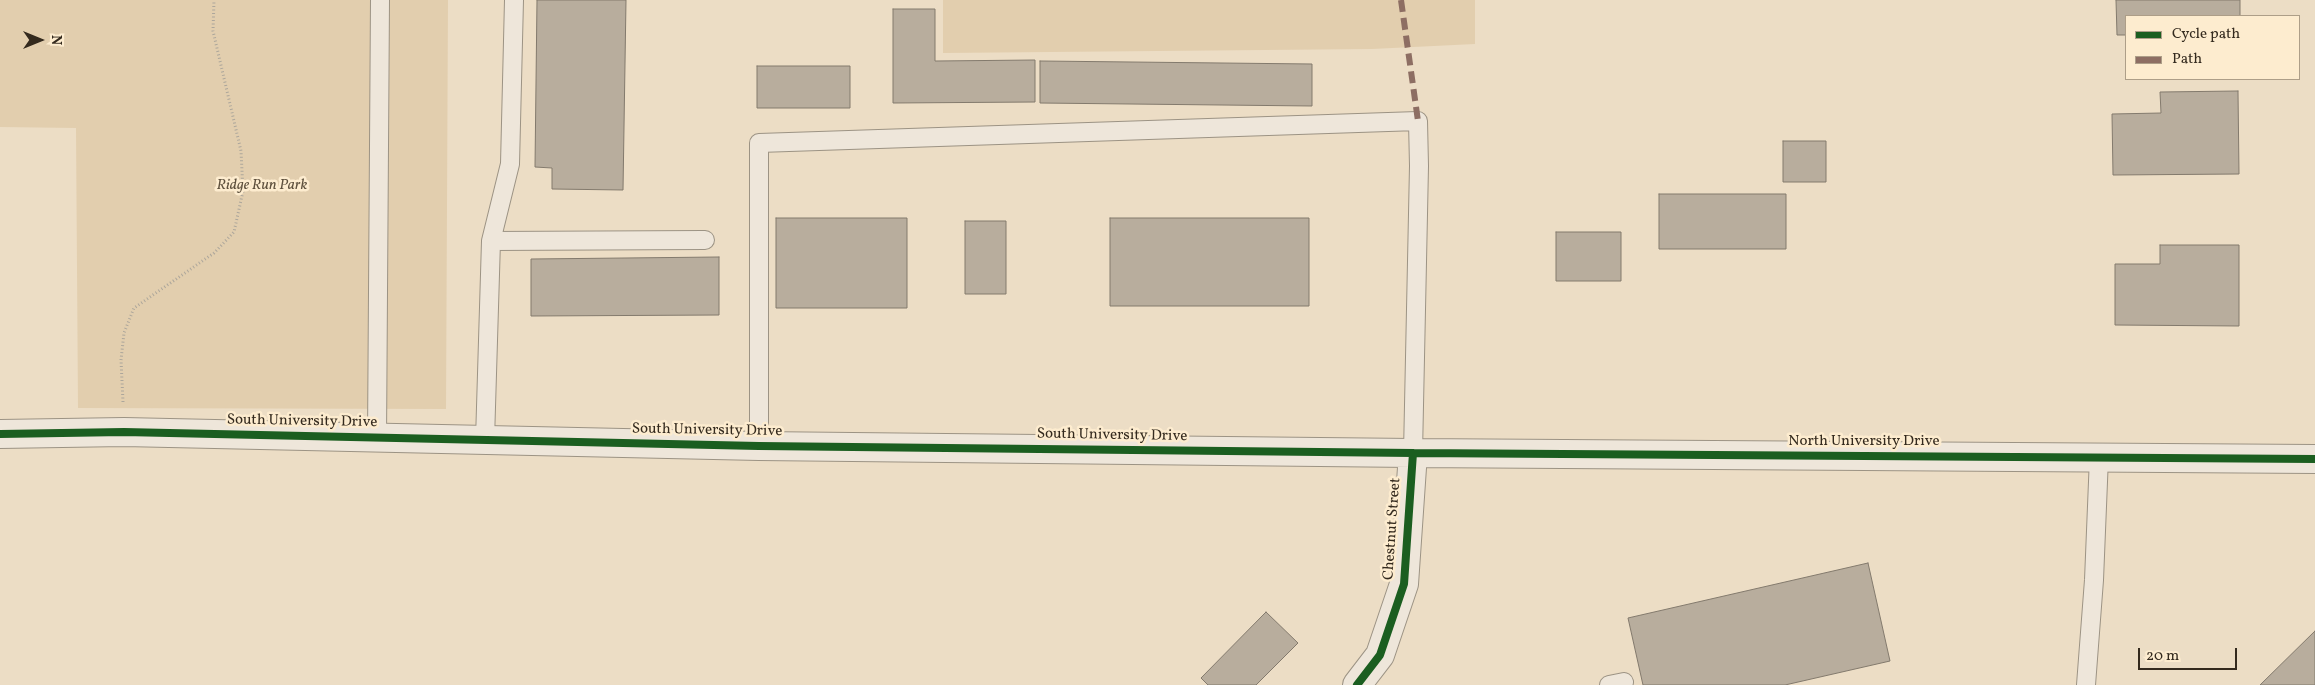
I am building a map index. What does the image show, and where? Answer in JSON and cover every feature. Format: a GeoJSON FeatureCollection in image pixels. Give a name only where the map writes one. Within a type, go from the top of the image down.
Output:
{"type":"FeatureCollection","features":[{"type":"Feature","properties":{"kind":"street","name":"South University Drive"},"geometry":{"type":"LineString","coordinates":[[0,434],[124,432],[759,446],[1413,453]]}},
{"type":"Feature","properties":{"kind":"street","name":"North University Drive"},"geometry":{"type":"LineString","coordinates":[[1413,453],[2315,459]]}},
{"type":"Feature","properties":{"kind":"street","name":"Chestnut Street"},"geometry":{"type":"LineString","coordinates":[[1357,685],[1380,655],[1404,584],[1413,453]]}},
{"type":"Feature","properties":{"kind":"lane"},"geometry":{"type":"LineString","coordinates":[[377,438],[380,0]]}},
{"type":"Feature","properties":{"kind":"lane"},"geometry":{"type":"LineString","coordinates":[[485,440],[490,241],[510,164],[514,0]]}},
{"type":"Feature","properties":{"kind":"lane"},"geometry":{"type":"LineString","coordinates":[[759,446],[759,143],[1418,121],[1419,166],[1413,453]]}},
{"type":"Feature","properties":{"kind":"lane"},"geometry":{"type":"LineString","coordinates":[[490,241],[705,240]]}},
{"type":"Feature","properties":{"kind":"lane"},"geometry":{"type":"LineString","coordinates":[[2086,685],[2094,580],[2099,457]]}},
{"type":"Feature","properties":{"kind":"path"},"geometry":{"type":"LineString","coordinates":[[124,432],[120,360],[124,333],[134,308],[214,253],[234,232],[243,191],[242,151],[213,31],[214,0]]}},
{"type":"Feature","properties":{"kind":"green space","name":"Ridge Run Park"},"geometry":{"type":"Polygon","coordinates":[[[0,0],[448,0],[446,409],[78,408],[76,128],[0,127],[0,0]]]}},
{"type":"Feature","properties":{"kind":"green space"},"geometry":{"type":"Polygon","coordinates":[[[943,0],[1475,0],[1475,44],[1372,49],[943,53],[943,0]]]}},
{"type":"Feature","properties":{"kind":"building"},"geometry":{"type":"Polygon","coordinates":[[[537,0],[626,0],[623,190],[552,189],[552,168],[535,167],[537,0]]]}},
{"type":"Feature","properties":{"kind":"building"},"geometry":{"type":"Polygon","coordinates":[[[2116,0],[2240,0],[2240,15],[2125,15],[2125,35],[2117,35],[2116,0]]]}},
{"type":"Feature","properties":{"kind":"building"},"geometry":{"type":"Polygon","coordinates":[[[893,9],[935,9],[935,61],[1035,60],[1035,102],[893,103],[893,9]]]}},
{"type":"Feature","properties":{"kind":"building"},"geometry":{"type":"Polygon","coordinates":[[[1040,61],[1312,64],[1312,106],[1040,103],[1040,61]]]}},
{"type":"Feature","properties":{"kind":"building"},"geometry":{"type":"Polygon","coordinates":[[[757,66],[850,66],[850,108],[757,108],[757,66]]]}},
{"type":"Feature","properties":{"kind":"building"},"geometry":{"type":"Polygon","coordinates":[[[2238,91],[2239,174],[2113,175],[2112,114],[2161,113],[2160,92],[2238,91]]]}},
{"type":"Feature","properties":{"kind":"building"},"geometry":{"type":"Polygon","coordinates":[[[1783,141],[1826,141],[1826,182],[1783,182],[1783,141]]]}},
{"type":"Feature","properties":{"kind":"building"},"geometry":{"type":"Polygon","coordinates":[[[1659,194],[1786,194],[1786,249],[1659,249],[1659,194]]]}},
{"type":"Feature","properties":{"kind":"building"},"geometry":{"type":"Polygon","coordinates":[[[776,218],[907,218],[907,308],[776,308],[776,218]]]}},
{"type":"Feature","properties":{"kind":"building"},"geometry":{"type":"Polygon","coordinates":[[[1110,218],[1309,218],[1309,306],[1110,306],[1110,218]]]}},
{"type":"Feature","properties":{"kind":"building"},"geometry":{"type":"Polygon","coordinates":[[[965,221],[1006,221],[1006,294],[965,294],[965,221]]]}},
{"type":"Feature","properties":{"kind":"building"},"geometry":{"type":"Polygon","coordinates":[[[1556,232],[1621,232],[1621,281],[1556,281],[1556,232]]]}},
{"type":"Feature","properties":{"kind":"building"},"geometry":{"type":"Polygon","coordinates":[[[2160,245],[2239,245],[2239,326],[2115,325],[2115,264],[2160,264],[2160,245]]]}},
{"type":"Feature","properties":{"kind":"building"},"geometry":{"type":"Polygon","coordinates":[[[719,257],[719,315],[531,316],[531,259],[719,257]]]}},
{"type":"Feature","properties":{"kind":"building"},"geometry":{"type":"Polygon","coordinates":[[[1868,563],[1890,661],[1785,685],[1643,685],[1628,618],[1868,563]]]}},
{"type":"Feature","properties":{"kind":"building"},"geometry":{"type":"Polygon","coordinates":[[[1266,612],[1298,643],[1256,685],[1208,685],[1201,678],[1266,612]]]}},
{"type":"Feature","properties":{"kind":"building"},"geometry":{"type":"Polygon","coordinates":[[[2315,631],[2315,685],[2260,685],[2315,631]]]}},
{"type":"Feature","properties":{"kind":"marked path"},"geometry":{"type":"LineString","coordinates":[[1401,0],[1418,121]]}},
{"type":"Feature","properties":{"kind":"cycle path"},"geometry":{"type":"LineString","coordinates":[[0,434],[124,432],[759,446],[1413,453],[2315,459]]}},
{"type":"Feature","properties":{"kind":"cycle path"},"geometry":{"type":"LineString","coordinates":[[1357,685],[1380,655],[1404,584],[1413,453]]}}]}
